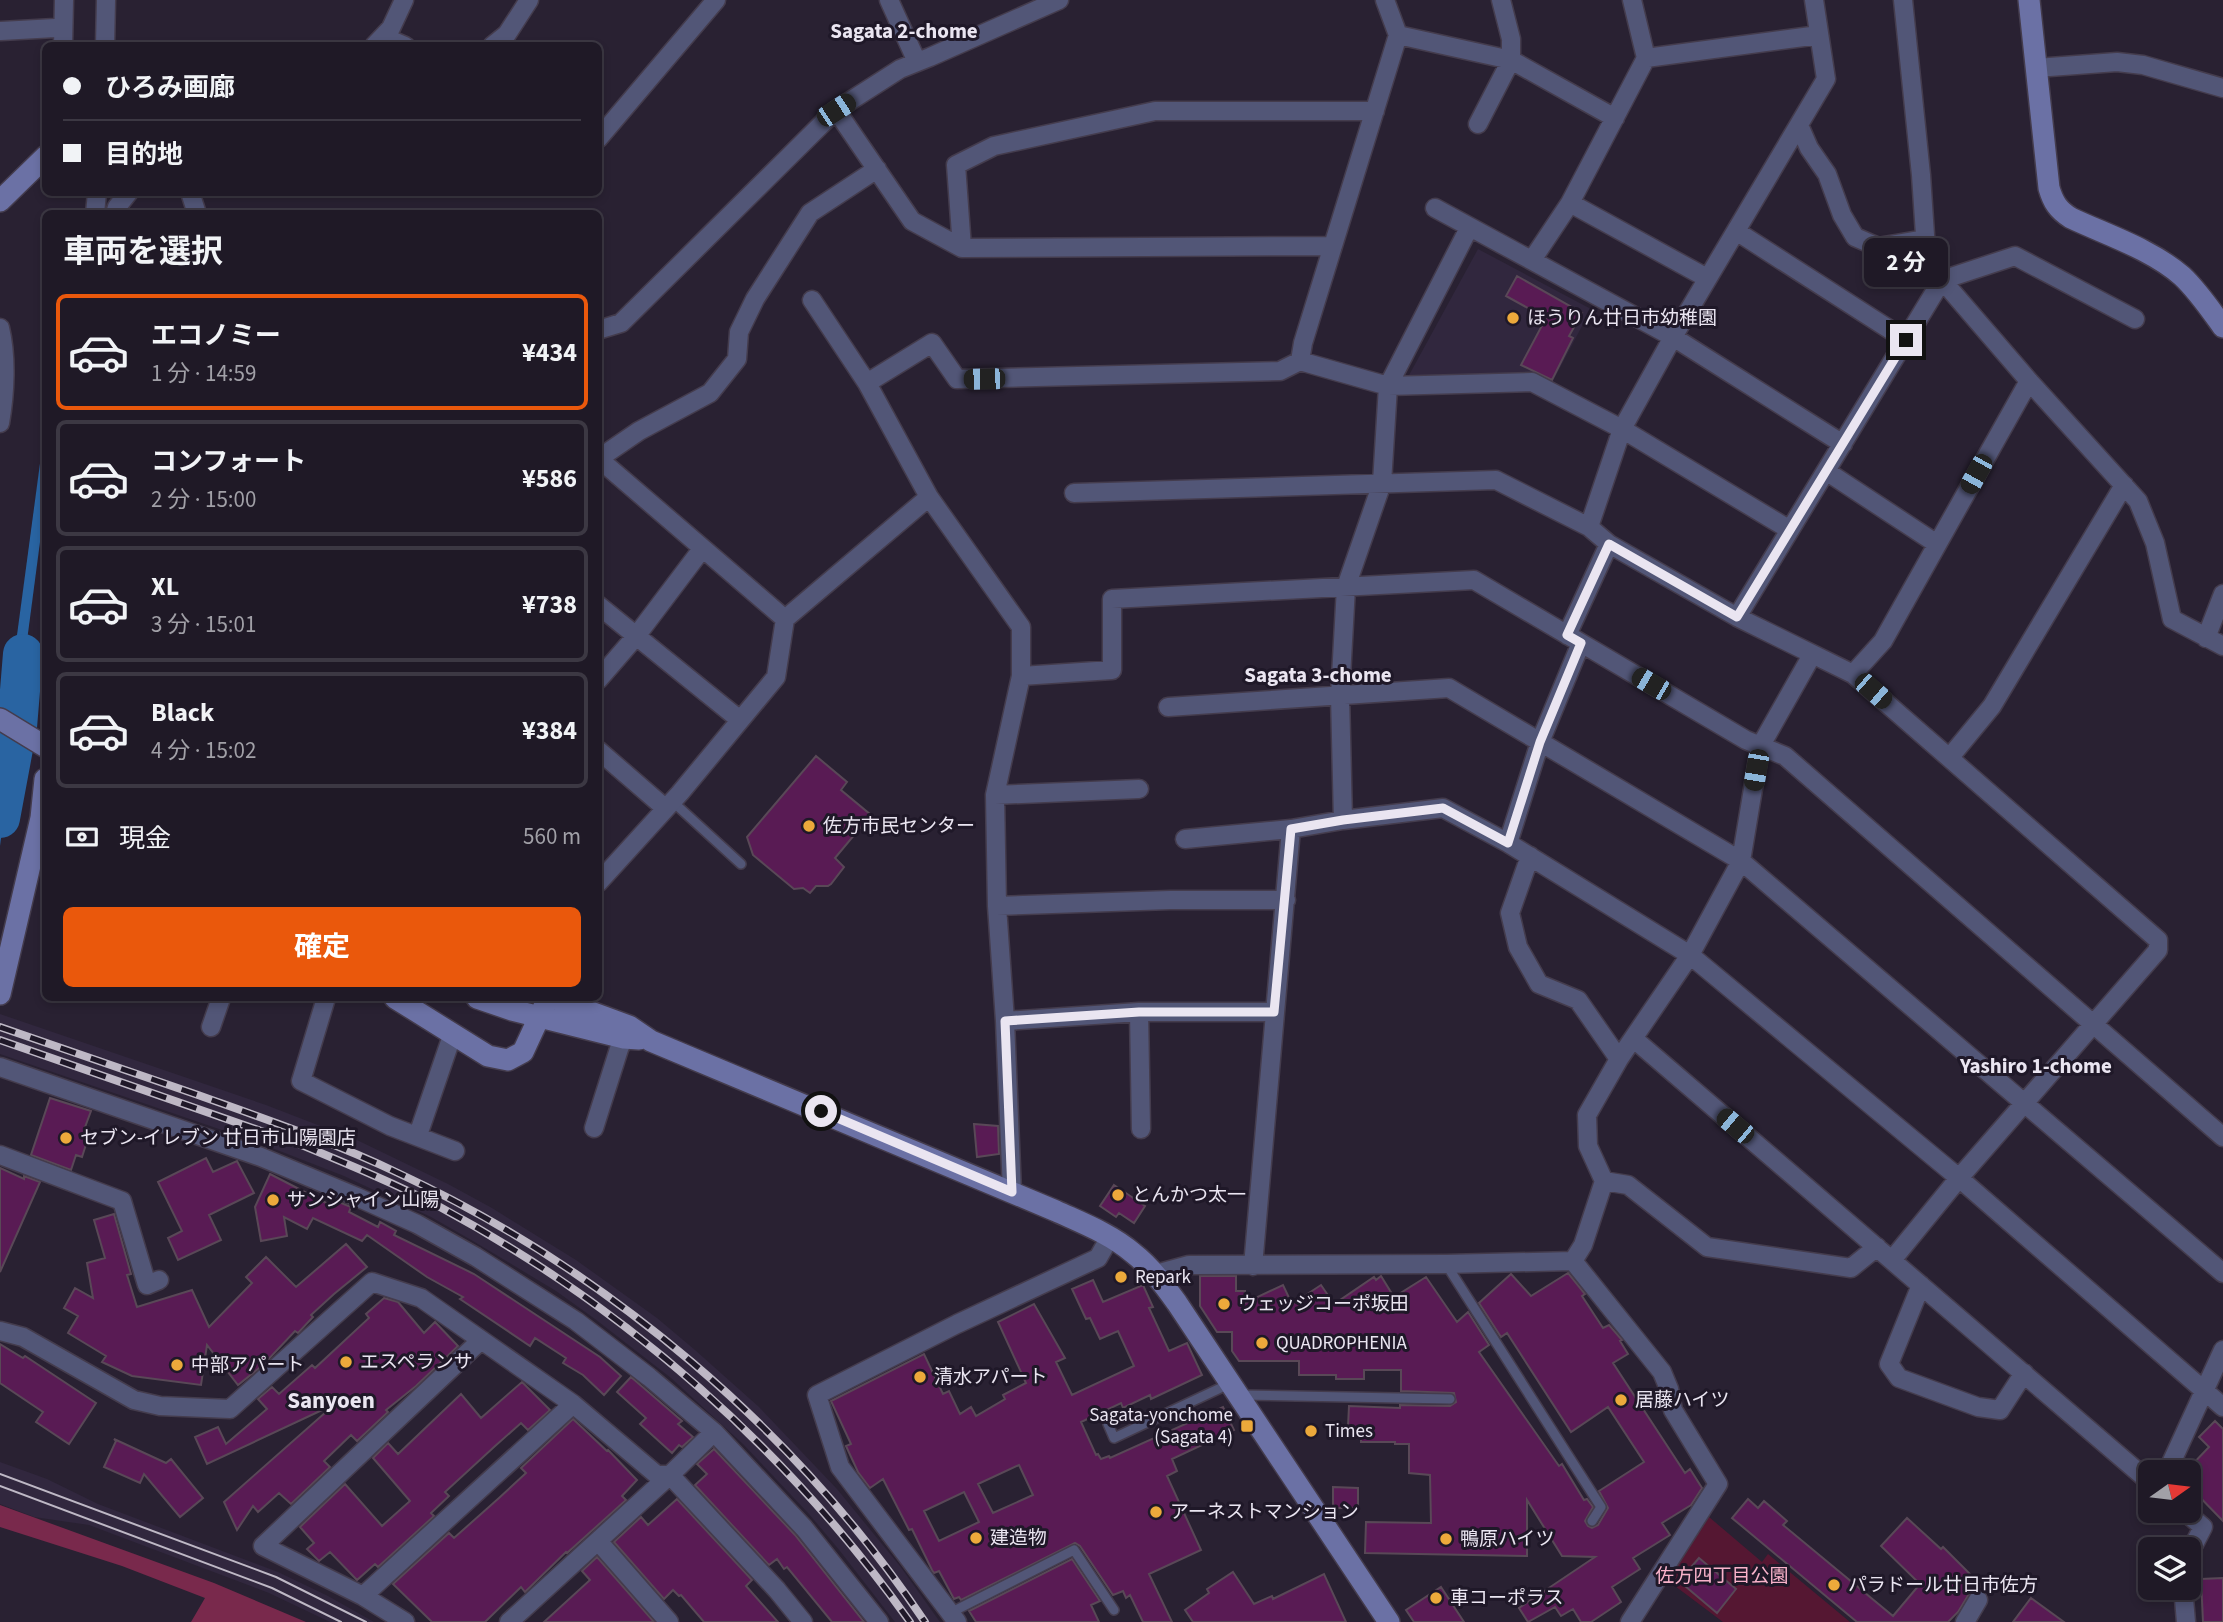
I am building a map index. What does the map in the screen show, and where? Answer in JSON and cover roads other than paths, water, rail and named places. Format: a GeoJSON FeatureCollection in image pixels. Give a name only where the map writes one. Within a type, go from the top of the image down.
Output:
{"type":"FeatureCollection","features":[{"type":"Feature","properties":{"kind":"street"},"geometry":{"type":"LineString","coordinates":[[63,42],[64,0]]}},
{"type":"Feature","properties":{"kind":"street"},"geometry":{"type":"LineString","coordinates":[[105,42],[106,0]]}},
{"type":"Feature","properties":{"kind":"street"},"geometry":{"type":"LineString","coordinates":[[379,41],[391,28],[404,0]]}},
{"type":"Feature","properties":{"kind":"street"},"geometry":{"type":"LineString","coordinates":[[497,42],[507,34],[529,0]]}},
{"type":"Feature","properties":{"kind":"street"},"geometry":{"type":"LineString","coordinates":[[602,134],[716,0]]}},
{"type":"Feature","properties":{"kind":"street"},"geometry":{"type":"LineString","coordinates":[[889,0],[917,62]]}},
{"type":"Feature","properties":{"kind":"street"},"geometry":{"type":"LineString","coordinates":[[602,329],[621,323],[836,110],[900,69],[1059,0]]}},
{"type":"Feature","properties":{"kind":"street"},"geometry":{"type":"LineString","coordinates":[[1300,361],[1303,343],[1398,35],[1385,0]]}},
{"type":"Feature","properties":{"kind":"street"},"geometry":{"type":"LineString","coordinates":[[1478,124],[1511,60],[1511,39],[1501,0]]}},
{"type":"Feature","properties":{"kind":"street"},"geometry":{"type":"LineString","coordinates":[[1532,260],[1570,203],[1646,58],[1632,0]]}},
{"type":"Feature","properties":{"kind":"street"},"geometry":{"type":"LineString","coordinates":[[1590,527],[1622,429],[1707,278],[1826,79],[1814,0]]}},
{"type":"Feature","properties":{"kind":"street"},"geometry":{"type":"LineString","coordinates":[[1903,0],[1922,175],[1926,250],[1942,281],[2138,501],[2155,542],[2172,619],[2223,646]]}},
{"type":"Feature","properties":{"kind":"street"},"geometry":{"type":"LineString","coordinates":[[2029,0],[2052,200],[2060,211],[2071,218],[2164,263],[2194,288],[2223,327]]}},
{"type":"Feature","properties":{"kind":"street"},"geometry":{"type":"LineString","coordinates":[[0,32],[55,28]]}},
{"type":"Feature","properties":{"kind":"street"},"geometry":{"type":"LineString","coordinates":[[1398,35],[1511,60],[1615,118]]}},
{"type":"Feature","properties":{"kind":"street"},"geometry":{"type":"LineString","coordinates":[[1646,58],[1819,35]]}},
{"type":"Feature","properties":{"kind":"street"},"geometry":{"type":"LineString","coordinates":[[2036,68],[2117,62],[2143,65],[2223,88]]}},
{"type":"Feature","properties":{"kind":"street"},"geometry":{"type":"LineString","coordinates":[[836,110],[912,221],[962,248],[1333,246]]}},
{"type":"Feature","properties":{"kind":"street"},"geometry":{"type":"LineString","coordinates":[[962,248],[956,165],[995,146],[1155,111],[1375,111]]}},
{"type":"Feature","properties":{"kind":"street"},"geometry":{"type":"LineString","coordinates":[[1798,125],[1809,148],[1827,174],[1842,215],[1855,237],[1878,247],[1925,239]]}},
{"type":"Feature","properties":{"kind":"street"},"geometry":{"type":"LineString","coordinates":[[0,201],[42,160]]}},
{"type":"Feature","properties":{"kind":"street"},"geometry":{"type":"LineString","coordinates":[[602,456],[639,431],[710,393],[737,359],[739,332],[755,299],[810,213],[877,169]]}},
{"type":"Feature","properties":{"kind":"street"},"geometry":{"type":"LineString","coordinates":[[1570,203],[1707,278]]}},
{"type":"Feature","properties":{"kind":"street"},"geometry":{"type":"LineString","coordinates":[[1435,208],[1673,337],[1843,444]]}},
{"type":"Feature","properties":{"kind":"street"},"geometry":{"type":"LineString","coordinates":[[1343,820],[1340,695],[1346,587],[1382,484],[1388,386],[1469,228]]}},
{"type":"Feature","properties":{"kind":"street"},"geometry":{"type":"LineString","coordinates":[[1736,231],[1906,340]]}},
{"type":"Feature","properties":{"kind":"street"},"geometry":{"type":"LineString","coordinates":[[1737,617],[1942,281],[2015,256],[2135,319]]}},
{"type":"Feature","properties":{"kind":"street"},"geometry":{"type":"LineString","coordinates":[[812,300],[867,383],[929,497],[1021,627],[1021,676],[995,795],[1012,1192]]}},
{"type":"Feature","properties":{"kind":"street"},"geometry":{"type":"LineString","coordinates":[[0,423],[1,338]]}},
{"type":"Feature","properties":{"kind":"street"},"geometry":{"type":"LineString","coordinates":[[867,383],[932,343],[957,379],[1280,371],[1300,361],[1388,386],[1532,382],[1622,429],[1790,530]]}},
{"type":"Feature","properties":{"kind":"street"},"geometry":{"type":"LineString","coordinates":[[1853,674],[1883,641],[2029,380]]}},
{"type":"Feature","properties":{"kind":"street"},"geometry":{"type":"LineString","coordinates":[[602,462],[785,619]]}},
{"type":"Feature","properties":{"kind":"street"},"geometry":{"type":"LineString","coordinates":[[1826,471],[1937,544]]}},
{"type":"Feature","properties":{"kind":"street"},"geometry":{"type":"LineString","coordinates":[[1074,493],[1496,480],[1590,527],[1609,544],[1737,617],[1853,674],[2158,940],[2158,950],[1959,1178],[1892,1260]]}},
{"type":"Feature","properties":{"kind":"street"},"geometry":{"type":"LineString","coordinates":[[1950,757],[1992,706],[2124,485]]}},
{"type":"Feature","properties":{"kind":"street"},"geometry":{"type":"LineString","coordinates":[[602,879],[669,805],[776,677],[785,619],[929,497]]}},
{"type":"Feature","properties":{"kind":"street"},"geometry":{"type":"LineString","coordinates":[[1508,843],[1574,639],[1609,544]]}},
{"type":"Feature","properties":{"kind":"street"},"geometry":{"type":"LineString","coordinates":[[602,675],[637,635],[702,549]]}},
{"type":"Feature","properties":{"kind":"street"},"geometry":{"type":"LineString","coordinates":[[1021,676],[1112,670],[1112,599],[1474,580],[1760,747],[1785,756],[2223,1137]]}},
{"type":"Feature","properties":{"kind":"street"},"geometry":{"type":"LineString","coordinates":[[2206,638],[2223,594]]}},
{"type":"Feature","properties":{"kind":"street"},"geometry":{"type":"LineString","coordinates":[[602,608],[740,720]]}},
{"type":"Feature","properties":{"kind":"street"},"geometry":{"type":"LineString","coordinates":[[1573,1261],[1583,1245],[1604,1181],[1588,1146],[1587,1115],[1619,1059],[1690,955],[1741,861],[1760,747],[1812,655]]}},
{"type":"Feature","properties":{"kind":"street"},"geometry":{"type":"LineString","coordinates":[[1168,707],[1450,688],[1741,861],[2223,1273]]}},
{"type":"Feature","properties":{"kind":"street"},"geometry":{"type":"LineString","coordinates":[[0,719],[42,745]]}},
{"type":"Feature","properties":{"kind":"street"},"geometry":{"type":"LineString","coordinates":[[602,753],[669,805]]}},
{"type":"Feature","properties":{"kind":"street"},"geometry":{"type":"LineString","coordinates":[[995,795],[1139,789]]}},
{"type":"Feature","properties":{"kind":"street"},"geometry":{"type":"LineString","coordinates":[[1185,839],[1291,829],[1443,808],[1508,843],[1690,955],[1959,1178],[2223,1407]]}},
{"type":"Feature","properties":{"kind":"street"},"geometry":{"type":"LineString","coordinates":[[0,994],[42,811]]}},
{"type":"Feature","properties":{"kind":"street"},"geometry":{"type":"LineString","coordinates":[[1253,1266],[1291,829]]}},
{"type":"Feature","properties":{"kind":"street"},"geometry":{"type":"LineString","coordinates":[[1530,856],[1510,913],[1518,947],[1539,984],[1578,1000],[1619,1059]]}},
{"type":"Feature","properties":{"kind":"street"},"geometry":{"type":"LineString","coordinates":[[998,906],[1170,900],[1286,900]]}},
{"type":"Feature","properties":{"kind":"street"},"geometry":{"type":"LineString","coordinates":[[211,1027],[220,1001]]}},
{"type":"Feature","properties":{"kind":"street"},"geometry":{"type":"LineString","coordinates":[[325,1001],[301,1081],[381,1122],[455,1151]]}},
{"type":"Feature","properties":{"kind":"street"},"geometry":{"type":"LineString","coordinates":[[400,1001],[488,1056],[508,1060],[523,1052],[547,1004]]}},
{"type":"Feature","properties":{"kind":"street"},"geometry":{"type":"LineString","coordinates":[[486,1001],[512,1010],[547,1004],[651,1041],[1012,1192],[1110,1237],[1133,1253],[1156,1275],[1177,1303],[1390,1622]]}},
{"type":"Feature","properties":{"kind":"street"},"geometry":{"type":"LineString","coordinates":[[1005,1021],[1139,1012],[1274,1012]]}},
{"type":"Feature","properties":{"kind":"street"},"geometry":{"type":"LineString","coordinates":[[1139,1012],[1141,1129]]}},
{"type":"Feature","properties":{"kind":"street"},"geometry":{"type":"LineString","coordinates":[[594,1128],[627,1032]]}},
{"type":"Feature","properties":{"kind":"street"},"geometry":{"type":"LineString","coordinates":[[418,1135],[453,1033]]}},
{"type":"Feature","properties":{"kind":"street"},"geometry":{"type":"LineString","coordinates":[[1634,1039],[2138,1472]]}},
{"type":"Feature","properties":{"kind":"street"},"geometry":{"type":"LineString","coordinates":[[0,1067],[261,1157],[417,1224],[476,1257],[576,1321],[649,1377],[714,1432],[804,1528],[879,1622]]}},
{"type":"Feature","properties":{"kind":"street"},"geometry":{"type":"LineString","coordinates":[[0,1155],[122,1201],[147,1285],[159,1280]]}},
{"type":"Feature","properties":{"kind":"street"},"geometry":{"type":"LineString","coordinates":[[1604,1181],[1628,1185],[1707,1247],[1851,1268],[1877,1247]]}},
{"type":"Feature","properties":{"kind":"street"},"geometry":{"type":"LineString","coordinates":[[953,1618],[840,1467],[817,1395],[957,1324],[1098,1258],[1110,1237]]}},
{"type":"Feature","properties":{"kind":"street"},"geometry":{"type":"LineString","coordinates":[[1156,1275],[1188,1265],[1573,1261]]}},
{"type":"Feature","properties":{"kind":"street"},"geometry":{"type":"LineString","coordinates":[[1573,1261],[1662,1372],[1673,1410],[1718,1484],[1630,1622]]}},
{"type":"Feature","properties":{"kind":"street"},"geometry":{"type":"LineString","coordinates":[[0,1331],[23,1337],[134,1400],[160,1406],[230,1409],[372,1282],[421,1298],[573,1404],[657,1475],[670,1475],[777,1590],[803,1622]]}},
{"type":"Feature","properties":{"kind":"street"},"geometry":{"type":"LineString","coordinates":[[1921,1284],[1889,1364],[1899,1378],[1978,1407],[2000,1410],[2024,1374]]}},
{"type":"Feature","properties":{"kind":"street"},"geometry":{"type":"LineString","coordinates":[[404,1622],[363,1596],[262,1546],[480,1341]]}},
{"type":"Feature","properties":{"kind":"street"},"geometry":{"type":"LineString","coordinates":[[2173,1460],[2223,1350]]}},
{"type":"Feature","properties":{"kind":"street"},"geometry":{"type":"LineString","coordinates":[[363,1596],[573,1404]]}},
{"type":"Feature","properties":{"kind":"street"},"geometry":{"type":"LineString","coordinates":[[509,1622],[714,1432]]}},
{"type":"Feature","properties":{"kind":"street"},"geometry":{"type":"LineString","coordinates":[[598,1541],[669,1622]]}},
{"type":"Feature","properties":{"kind":"street"},"geometry":{"type":"LineString","coordinates":[[1965,1622],[1978,1600]]}},
{"type":"Feature","properties":{"kind":"street"},"geometry":{"type":"LineString","coordinates":[[2184,1600],[2186,1622]]}},
{"type":"Feature","properties":{"kind":"lane"},"geometry":{"type":"LineString","coordinates":[[669,805],[741,864]]}},
{"type":"Feature","properties":{"kind":"lane"},"geometry":{"type":"LineString","coordinates":[[1446,1264],[1601,1507],[1592,1521]]}},
{"type":"Feature","properties":{"kind":"lane"},"geometry":{"type":"LineString","coordinates":[[1108,1424],[1114,1438],[1234,1389],[1450,1399]]}},
{"type":"Feature","properties":{"kind":"lane"},"geometry":{"type":"LineString","coordinates":[[953,1618],[1074,1550],[1114,1610]]}},
{"type":"Feature","properties":{"kind":"water"},"geometry":{"type":"Polygon","coordinates":[[[42,448],[42,527],[0,846],[0,762],[42,448]]]}},
{"type":"Feature","properties":{"kind":"waterway"},"geometry":{"type":"LineString","coordinates":[[0,818],[17,727],[23,654]]}},
{"type":"Feature","properties":{"kind":"tram line"},"geometry":{"type":"LineString","coordinates":[[0,1474],[276,1577],[366,1622]]}},
{"type":"Feature","properties":{"kind":"tram line"},"geometry":{"type":"LineString","coordinates":[[0,1486],[272,1588],[341,1622]]}},
{"type":"Feature","properties":{"kind":"railway"},"geometry":{"type":"LineString","coordinates":[[0,1027],[198,1095],[349,1151],[476,1213],[551,1257],[623,1307],[692,1362],[756,1421],[817,1484],[874,1551],[925,1622]]}},
{"type":"Feature","properties":{"kind":"railway"},"geometry":{"type":"LineString","coordinates":[[0,1040],[304,1146],[440,1207],[509,1247],[575,1290],[638,1337],[757,1441],[811,1498],[910,1622]]}},
{"type":"Feature","properties":{"kind":"place","name":"ほうりん廿日市幼稚園"},"geometry":{"type":"Point","coordinates":[1513,318]}},
{"type":"Feature","properties":{"kind":"place","name":"佐方市民センター"},"geometry":{"type":"Point","coordinates":[809,826]}},
{"type":"Feature","properties":{"kind":"place","name":"セブン-イレブン 廿日市山陽園店"},"geometry":{"type":"Point","coordinates":[66,1138]}},
{"type":"Feature","properties":{"kind":"place","name":"とんかつ太一"},"geometry":{"type":"Point","coordinates":[1118,1195]}},
{"type":"Feature","properties":{"kind":"place","name":"サンシャイン山陽"},"geometry":{"type":"Point","coordinates":[273,1200]}},
{"type":"Feature","properties":{"kind":"place","name":"Repark"},"geometry":{"type":"Point","coordinates":[1121,1277]}},
{"type":"Feature","properties":{"kind":"place","name":"ウェッジコーポ坂田"},"geometry":{"type":"Point","coordinates":[1224,1304]}},
{"type":"Feature","properties":{"kind":"place","name":"QUADROPHENIA"},"geometry":{"type":"Point","coordinates":[1262,1343]}},
{"type":"Feature","properties":{"kind":"place","name":"エスペランサ"},"geometry":{"type":"Point","coordinates":[346,1362]}},
{"type":"Feature","properties":{"kind":"place","name":"中部アパート"},"geometry":{"type":"Point","coordinates":[177,1365]}},
{"type":"Feature","properties":{"kind":"place","name":"清水アパート"},"geometry":{"type":"Point","coordinates":[920,1377]}},
{"type":"Feature","properties":{"kind":"place","name":"居藤ハイツ"},"geometry":{"type":"Point","coordinates":[1621,1400]}},
{"type":"Feature","properties":{"kind":"place","name":"Sagata-yonchome (Sagata 4)"},"geometry":{"type":"Point","coordinates":[1247,1426]}},
{"type":"Feature","properties":{"kind":"place","name":"Times"},"geometry":{"type":"Point","coordinates":[1311,1431]}},
{"type":"Feature","properties":{"kind":"place","name":"アーネストマンション"},"geometry":{"type":"Point","coordinates":[1156,1512]}},
{"type":"Feature","properties":{"kind":"place","name":"建造物"},"geometry":{"type":"Point","coordinates":[976,1538]}},
{"type":"Feature","properties":{"kind":"place","name":"鴨原ハイツ"},"geometry":{"type":"Point","coordinates":[1446,1539]}},
{"type":"Feature","properties":{"kind":"place","name":"パラドール廿日市佐方"},"geometry":{"type":"Point","coordinates":[1834,1585]}},
{"type":"Feature","properties":{"kind":"place","name":"車コーポラス"},"geometry":{"type":"Point","coordinates":[1436,1598]}},
{"type":"Feature","properties":{"kind":"district","name":"Sagata 2-chome"},"geometry":{"type":"Point","coordinates":[904,31]}},
{"type":"Feature","properties":{"kind":"district","name":"Sagata 3-chome"},"geometry":{"type":"Point","coordinates":[1318,675]}},
{"type":"Feature","properties":{"kind":"district","name":"Yashiro 1-chome"},"geometry":{"type":"Point","coordinates":[2036,1066]}},
{"type":"Feature","properties":{"kind":"district","name":"Sanyoen"},"geometry":{"type":"Point","coordinates":[331,1400]}},
{"type":"Feature","properties":{"kind":"park label","name":"佐方四丁目公園"},"geometry":{"type":"Point","coordinates":[1722,1576]}}]}
